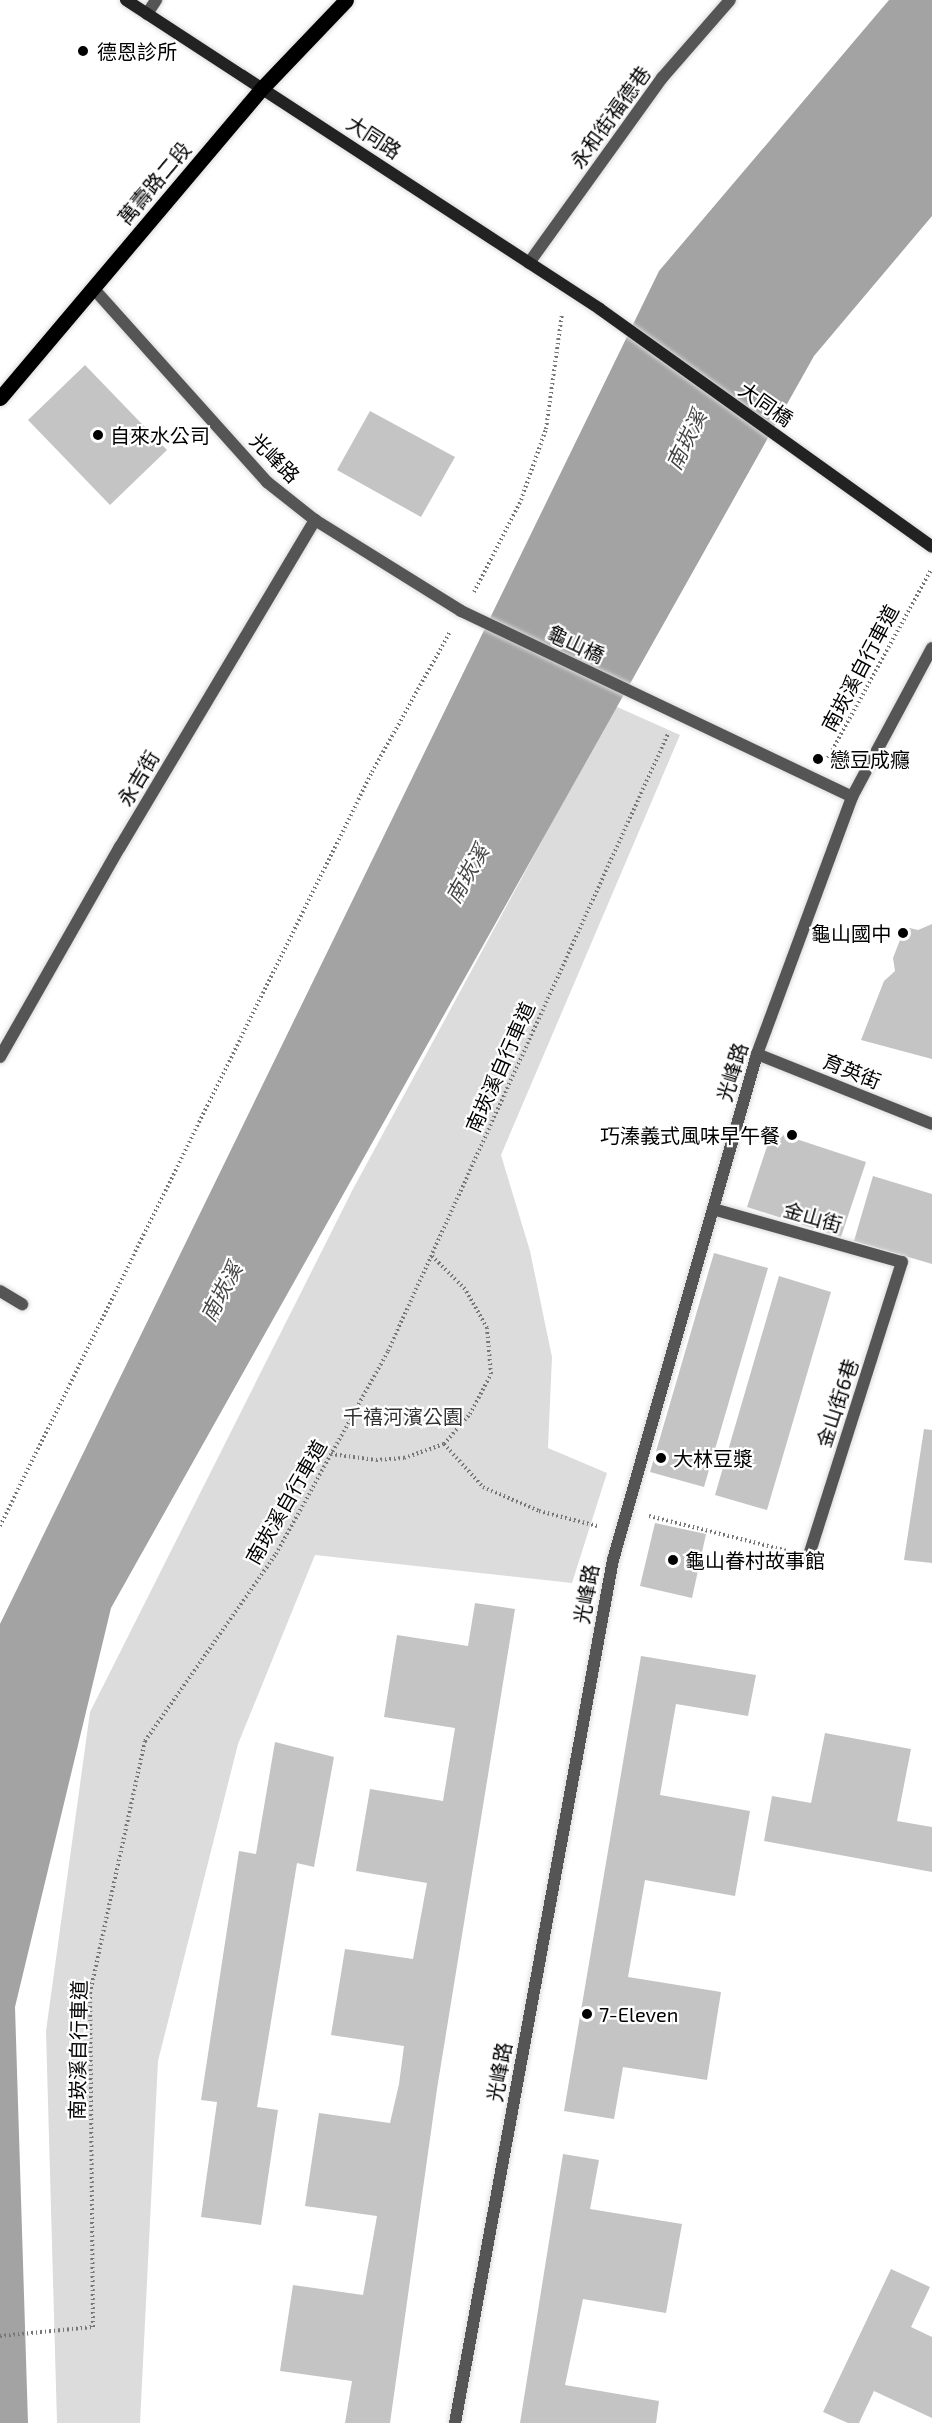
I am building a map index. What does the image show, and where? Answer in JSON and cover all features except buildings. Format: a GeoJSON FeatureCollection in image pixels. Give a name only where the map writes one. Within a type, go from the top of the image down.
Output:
{"type":"FeatureCollection","features":[{"type":"Feature","properties":{"kind":"main road","name":"萬壽路二段"},"geometry":{"type":"LineString","coordinates":[[0,398],[263,87],[346,0]]}},
{"type":"Feature","properties":{"kind":"street","name":"大同路"},"geometry":{"type":"LineString","coordinates":[[126,0],[263,87],[600,309]]}},
{"type":"Feature","properties":{"kind":"street"},"geometry":{"type":"LineString","coordinates":[[147,14],[156,0]]}},
{"type":"Feature","properties":{"kind":"street","name":"永和街福德巷"},"geometry":{"type":"LineString","coordinates":[[529,263],[662,78],[730,0]]}},
{"type":"Feature","properties":{"kind":"street","name":"光峰路"},"geometry":{"type":"LineString","coordinates":[[93,288],[267,482],[315,520],[464,613]]}},
{"type":"Feature","properties":{"kind":"street","name":"大同橋"},"geometry":{"type":"LineString","coordinates":[[600,309],[932,547]]}},
{"type":"Feature","properties":{"kind":"street","name":"永吉街"},"geometry":{"type":"LineString","coordinates":[[0,1057],[120,847],[315,520]]}},
{"type":"Feature","properties":{"kind":"street","name":"龜山橋"},"geometry":{"type":"LineString","coordinates":[[464,613],[852,797]]}},
{"type":"Feature","properties":{"kind":"street","name":"光峰路"},"geometry":{"type":"LineString","coordinates":[[455,2423],[612,1560],[757,1054],[852,797],[932,648]]}},
{"type":"Feature","properties":{"kind":"street","name":"育英街"},"geometry":{"type":"LineString","coordinates":[[757,1054],[932,1124]]}},
{"type":"Feature","properties":{"kind":"street","name":"金山街"},"geometry":{"type":"LineString","coordinates":[[713,1209],[902,1262]]}},
{"type":"Feature","properties":{"kind":"street","name":"金山街6巷"},"geometry":{"type":"LineString","coordinates":[[809,1556],[902,1262]]}},
{"type":"Feature","properties":{"kind":"street"},"geometry":{"type":"LineString","coordinates":[[0,1291],[22,1304]]}},
{"type":"Feature","properties":{"kind":"path"},"geometry":{"type":"LineString","coordinates":[[469,600],[521,500],[546,429],[558,333],[567,288]]}},
{"type":"Feature","properties":{"kind":"path","name":"南崁溪自行車道"},"geometry":{"type":"LineString","coordinates":[[823,769],[930,571]]}},
{"type":"Feature","properties":{"kind":"path"},"geometry":{"type":"LineString","coordinates":[[0,1526],[372,772],[453,626]]}},
{"type":"Feature","properties":{"kind":"path","name":"南崁溪自行車道"},"geometry":{"type":"LineString","coordinates":[[0,2336],[93,2327],[90,1993],[145,1741],[276,1554],[388,1352],[672,724]]}},
{"type":"Feature","properties":{"kind":"path"},"geometry":{"type":"LineString","coordinates":[[331,1454],[376,1460],[394,1459],[444,1444],[470,1414],[491,1374],[487,1328],[465,1289],[431,1255]]}},
{"type":"Feature","properties":{"kind":"path"},"geometry":{"type":"LineString","coordinates":[[444,1444],[483,1487],[539,1511],[620,1532]]}},
{"type":"Feature","properties":{"kind":"path"},"geometry":{"type":"LineString","coordinates":[[626,1510],[809,1556]]}},
{"type":"Feature","properties":{"kind":"green space","name":"千禧河濱公園"},"geometry":{"type":"Polygon","coordinates":[[[615,706],[680,735],[501,1155],[530,1251],[552,1357],[548,1448],[607,1473],[572,1583],[315,1555],[238,1744],[158,2061],[140,2423],[57,2423],[46,2031],[90,1712],[353,1189],[615,706]]]}},
{"type":"Feature","properties":{"kind":"water","name":"南崁溪"},"geometry":{"type":"Polygon","coordinates":[[[889,0],[932,0],[932,216],[814,356],[111,1608],[15,2007],[28,2423],[0,2423],[0,1624],[659,271],[889,0]]]}},
{"type":"Feature","properties":{"kind":"place","name":"德恩診所"},"geometry":{"type":"Point","coordinates":[83,51]}},
{"type":"Feature","properties":{"kind":"place","name":"自來水公司"},"geometry":{"type":"Point","coordinates":[98,435]}},
{"type":"Feature","properties":{"kind":"place","name":"戀豆成癮"},"geometry":{"type":"Point","coordinates":[818,759]}},
{"type":"Feature","properties":{"kind":"place","name":"龜山國中"},"geometry":{"type":"Point","coordinates":[903,933]}},
{"type":"Feature","properties":{"kind":"place","name":"巧溱義式風味早午餐"},"geometry":{"type":"Point","coordinates":[792,1135]}},
{"type":"Feature","properties":{"kind":"place","name":"大林豆漿"},"geometry":{"type":"Point","coordinates":[661,1458]}},
{"type":"Feature","properties":{"kind":"place","name":"龜山眷村故事館"},"geometry":{"type":"Point","coordinates":[673,1560]}},
{"type":"Feature","properties":{"kind":"place","name":"7-Eleven"},"geometry":{"type":"Point","coordinates":[587,2014]}}]}
